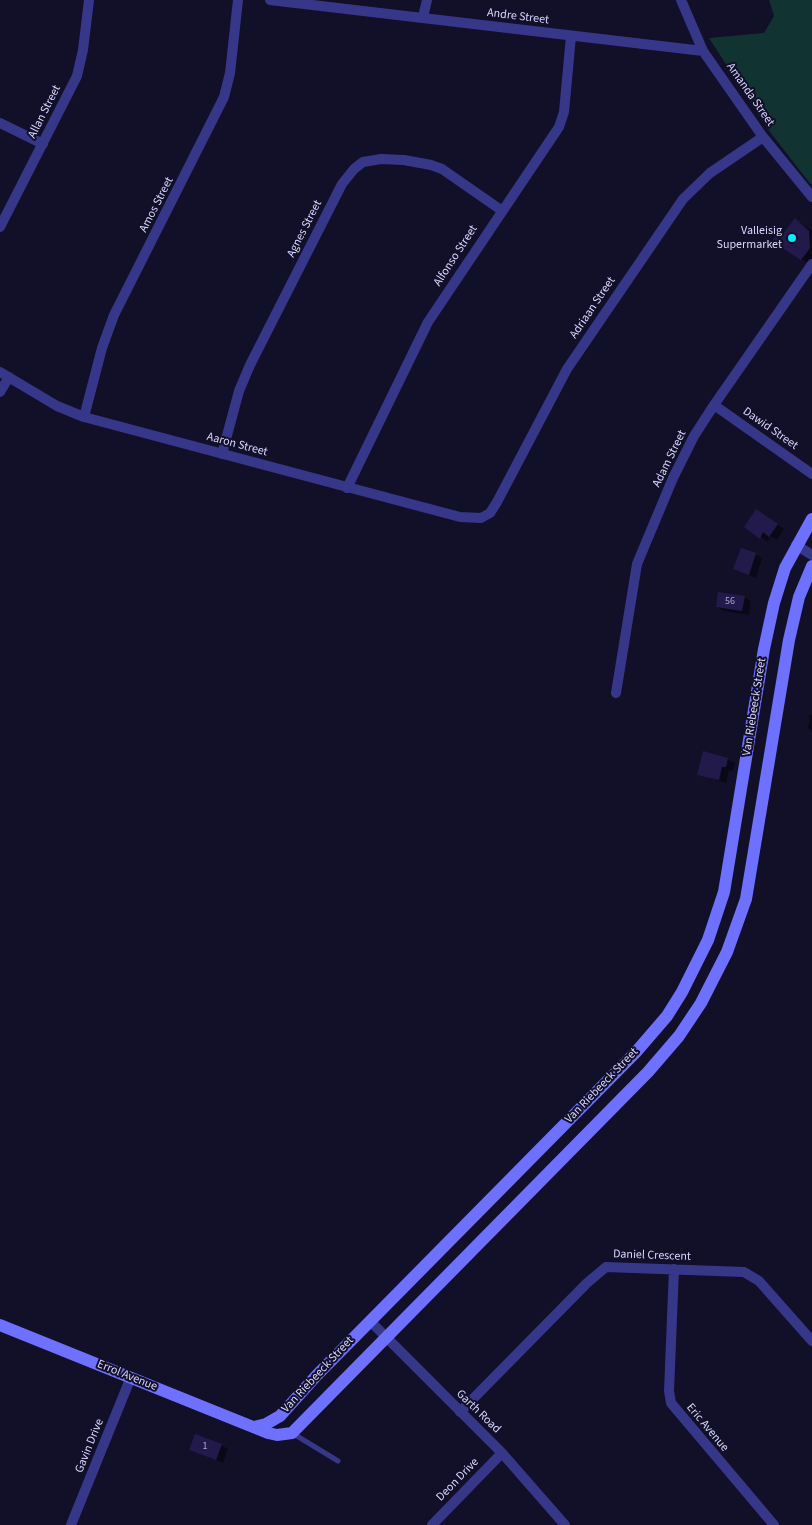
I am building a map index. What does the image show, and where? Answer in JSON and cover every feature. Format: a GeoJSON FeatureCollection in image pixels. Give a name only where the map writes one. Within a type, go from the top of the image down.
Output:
{"type":"FeatureCollection","features":[{"type":"Feature","properties":{"kind":"street","name":"Allan Street"},"geometry":{"type":"LineString","coordinates":[[0,228],[77,76],[83,50],[89,0]]}},
{"type":"Feature","properties":{"kind":"street","name":"Amos Street"},"geometry":{"type":"LineString","coordinates":[[84,418],[104,343],[114,315],[224,97],[230,73],[238,0]]}},
{"type":"Feature","properties":{"kind":"street","name":"Andre Street"},"geometry":{"type":"LineString","coordinates":[[270,0],[703,51]]}},
{"type":"Feature","properties":{"kind":"street"},"geometry":{"type":"LineString","coordinates":[[423,17],[427,0]]}},
{"type":"Feature","properties":{"kind":"street","name":"Amanda Street"},"geometry":{"type":"LineString","coordinates":[[681,0],[703,51],[763,137],[812,197]]}},
{"type":"Feature","properties":{"kind":"street","name":"Alfonso Street"},"geometry":{"type":"LineString","coordinates":[[347,488],[428,322],[562,119],[572,36]]}},
{"type":"Feature","properties":{"kind":"street"},"geometry":{"type":"LineString","coordinates":[[0,123],[43,144]]}},
{"type":"Feature","properties":{"kind":"street","name":"Adriaan Street"},"geometry":{"type":"LineString","coordinates":[[476,519],[485,516],[494,508],[567,369],[683,199],[710,173],[763,137]]}},
{"type":"Feature","properties":{"kind":"street","name":"Agnes Street"},"geometry":{"type":"LineString","coordinates":[[222,454],[239,391],[250,364],[342,184],[354,169],[364,162],[381,159],[404,160],[431,165],[442,169],[501,210]]}},
{"type":"Feature","properties":{"kind":"street","name":"Adam Street"},"geometry":{"type":"LineString","coordinates":[[616,693],[637,564],[685,452],[714,405],[812,264]]}},
{"type":"Feature","properties":{"kind":"street","name":"Aaron Street"},"geometry":{"type":"LineString","coordinates":[[0,372],[57,406],[84,418],[347,488],[460,517],[476,519]]}},
{"type":"Feature","properties":{"kind":"street"},"geometry":{"type":"LineString","coordinates":[[0,392],[9,378]]}},
{"type":"Feature","properties":{"kind":"street","name":"Dawid Street"},"geometry":{"type":"LineString","coordinates":[[714,405],[812,474]]}},
{"type":"Feature","properties":{"kind":"street","name":"Van Riebeeck Street"},"geometry":{"type":"LineString","coordinates":[[254,1427],[266,1424],[280,1416],[290,1402],[636,1052],[667,1016],[682,992],[708,940],[724,892],[764,649],[785,568],[812,519]]}},
{"type":"Feature","properties":{"kind":"street"},"geometry":{"type":"LineString","coordinates":[[796,545],[812,555]]}},
{"type":"Feature","properties":{"kind":"street","name":"Van Riebeeck Street"},"geometry":{"type":"LineString","coordinates":[[254,1427],[277,1435],[292,1433],[648,1072],[679,1036],[701,1003],[727,952],[746,898],[790,632],[799,597],[812,566]]}},
{"type":"Feature","properties":{"kind":"street"},"geometry":{"type":"LineString","coordinates":[[682,992],[701,1003]]}},
{"type":"Feature","properties":{"kind":"street","name":"Daniel Crescent"},"geometry":{"type":"LineString","coordinates":[[460,1412],[605,1268],[739,1271],[750,1275],[765,1287],[812,1341]]}},
{"type":"Feature","properties":{"kind":"street","name":"Eric Avenue"},"geometry":{"type":"LineString","coordinates":[[674,1269],[669,1391],[671,1404],[774,1525]]}},
{"type":"Feature","properties":{"kind":"street","name":"Garth Road"},"geometry":{"type":"LineString","coordinates":[[370,1321],[502,1453],[565,1525]]}},
{"type":"Feature","properties":{"kind":"street","name":"Errol Avenue"},"geometry":{"type":"LineString","coordinates":[[0,1325],[254,1427]]}},
{"type":"Feature","properties":{"kind":"street","name":"Gavin Drive"},"geometry":{"type":"LineString","coordinates":[[71,1525],[131,1377]]}},
{"type":"Feature","properties":{"kind":"street","name":"Deon Drive"},"geometry":{"type":"LineString","coordinates":[[432,1525],[502,1453]]}},
{"type":"Feature","properties":{"kind":"lane"},"geometry":{"type":"LineString","coordinates":[[292,1433],[338,1461]]}},
{"type":"Feature","properties":{"kind":"green space"},"geometry":{"type":"Polygon","coordinates":[[[769,0],[812,0],[812,186],[770,132],[709,38],[764,33],[774,16],[769,0]]]}},
{"type":"Feature","properties":{"kind":"building","name":"Valleisig Supermarket"},"geometry":{"type":"Polygon","coordinates":[[[795,218],[809,231],[810,248],[801,260],[772,241],[779,231],[783,234],[795,218]]]}},
{"type":"Feature","properties":{"kind":"building"},"geometry":{"type":"Polygon","coordinates":[[[756,509],[778,524],[769,537],[763,532],[760,539],[744,527],[756,509]]]}},
{"type":"Feature","properties":{"kind":"building"},"geometry":{"type":"Polygon","coordinates":[[[741,548],[756,553],[749,575],[733,569],[741,548]]]}},
{"type":"Feature","properties":{"kind":"building"},"geometry":{"type":"Polygon","coordinates":[[[718,592],[745,596],[742,611],[716,607],[718,592]]]}},
{"type":"Feature","properties":{"kind":"building"},"geometry":{"type":"Polygon","coordinates":[[[703,751],[728,758],[726,767],[722,767],[719,780],[697,775],[703,751]]]}},
{"type":"Feature","properties":{"kind":"building"},"geometry":{"type":"Polygon","coordinates":[[[195,1434],[222,1444],[216,1460],[189,1450],[195,1434]]]}},
{"type":"Feature","properties":{"kind":"place","name":"Valleisig Supermarket"},"geometry":{"type":"Point","coordinates":[792,238]}}]}
